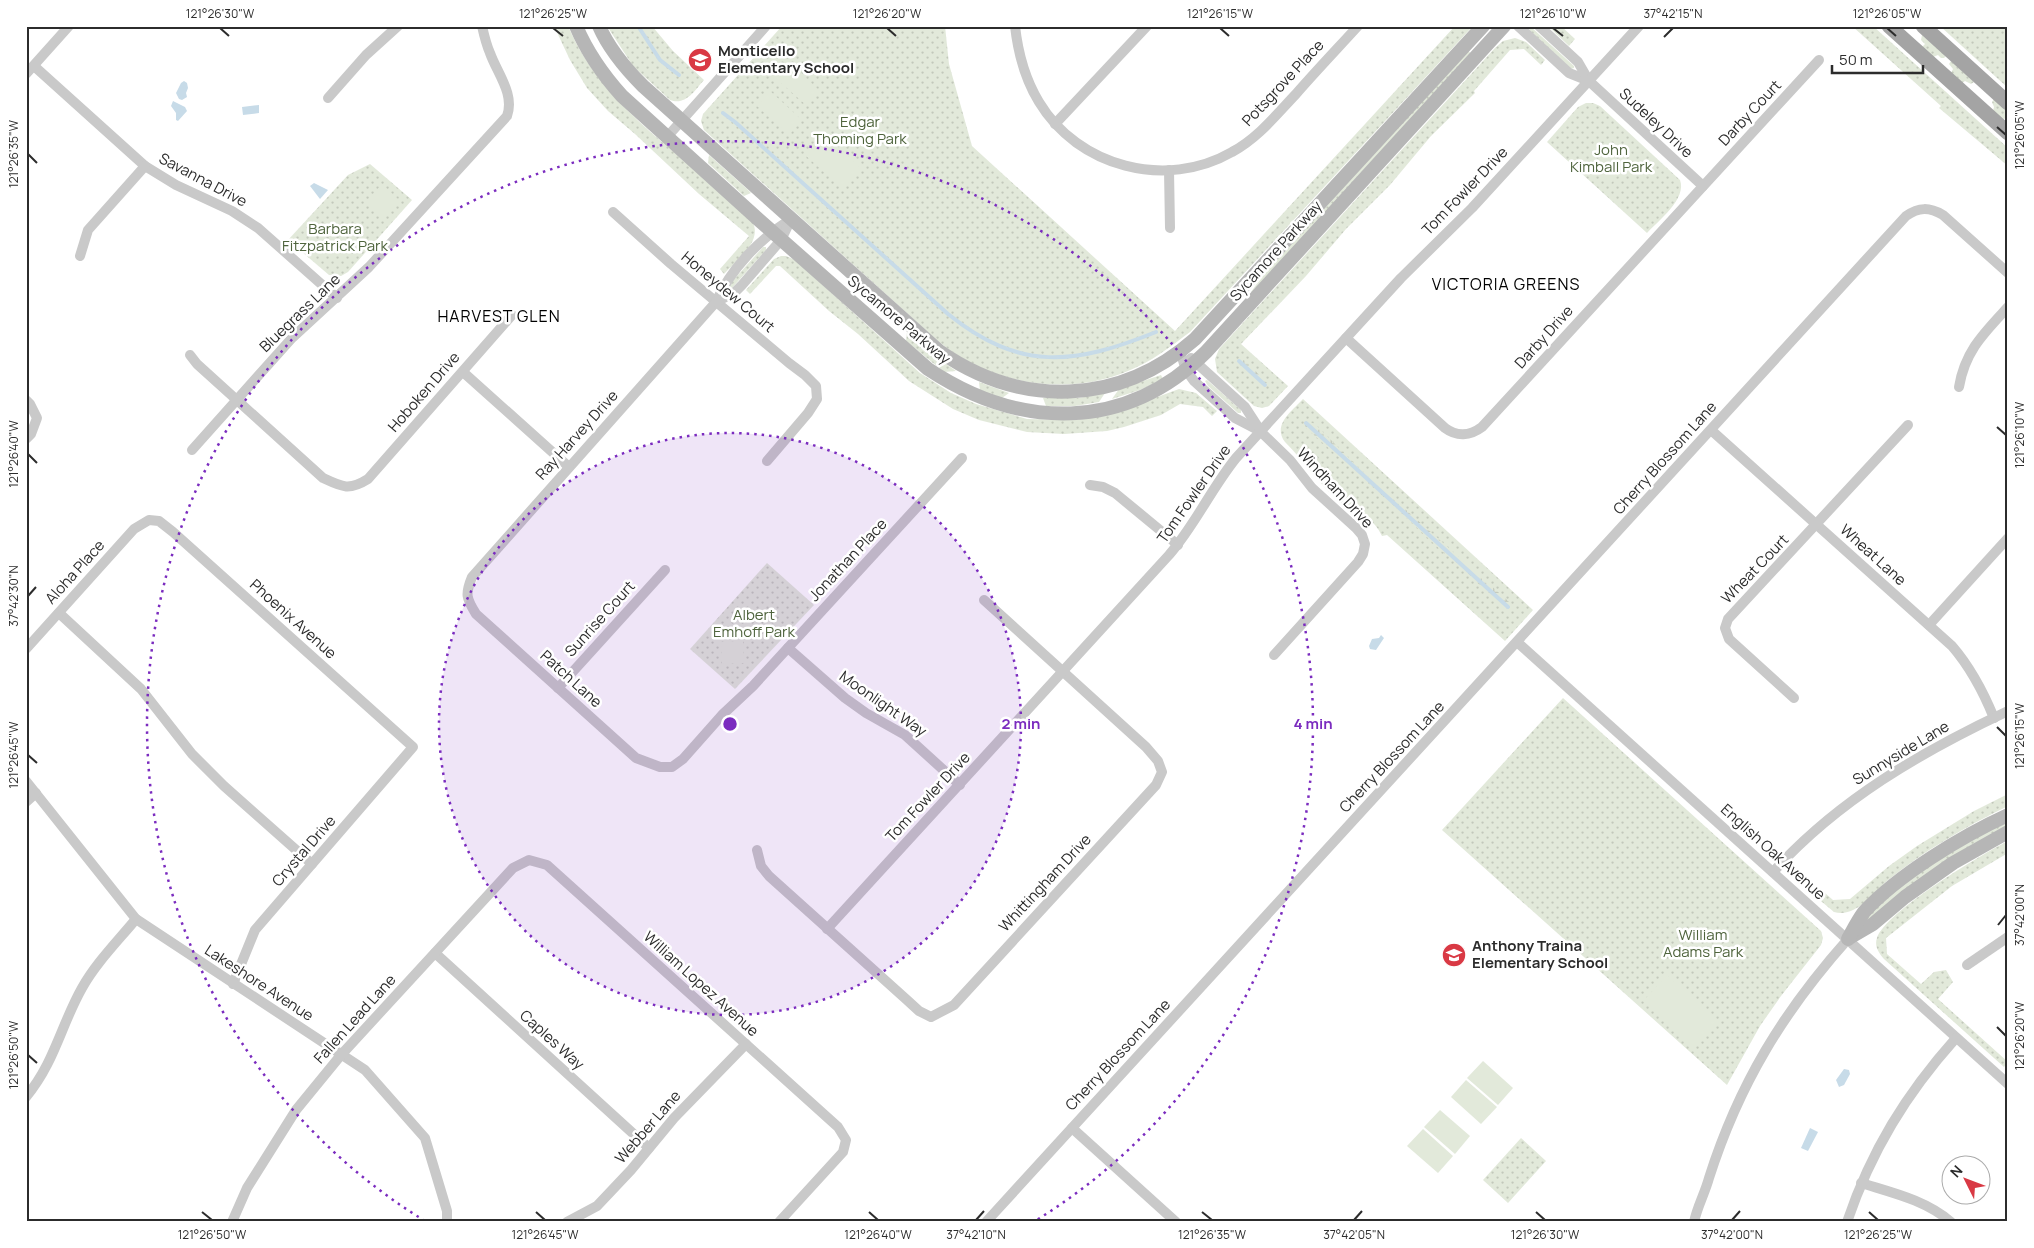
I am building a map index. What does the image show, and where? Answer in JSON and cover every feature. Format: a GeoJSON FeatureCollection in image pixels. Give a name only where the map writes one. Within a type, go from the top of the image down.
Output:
{"type":"FeatureCollection","features":[{"type":"Feature","properties":{"kind":"main road","name":"Sycamore Parkway"},"geometry":{"type":"LineString","coordinates":[[576,26],[587,50],[610,82],[777,236],[928,369],[957,388],[993,403],[1037,413],[1064,414],[1090,411],[1136,400],[1173,381],[1191,366],[1504,26]]}},
{"type":"Feature","properties":{"kind":"main road","name":"Sycamore Parkway"},"geometry":{"type":"LineString","coordinates":[[599,26],[611,49],[628,71],[932,345],[964,368],[985,378],[1025,389],[1049,392],[1094,389],[1136,376],[1162,363],[1180,351],[1206,329],[1483,26]]}},
{"type":"Feature","properties":{"kind":"main road"},"geometry":{"type":"LineString","coordinates":[[1889,26],[2008,133]]}},
{"type":"Feature","properties":{"kind":"main road"},"geometry":{"type":"LineString","coordinates":[[1923,26],[2008,103]]}},
{"type":"Feature","properties":{"kind":"main road"},"geometry":{"type":"LineString","coordinates":[[1848,938],[1863,913],[1902,880],[1960,840],[2008,814]]}},
{"type":"Feature","properties":{"kind":"main road"},"geometry":{"type":"LineString","coordinates":[[1848,938],[1873,924],[1917,888],[1954,863],[2008,832]]}},
{"type":"Feature","properties":{"kind":"street"},"geometry":{"type":"LineString","coordinates":[[26,74],[69,26]]}},
{"type":"Feature","properties":{"kind":"street"},"geometry":{"type":"LineString","coordinates":[[328,98],[366,55],[398,26]]}},
{"type":"Feature","properties":{"kind":"street","name":"Bluegrass Lane"},"geometry":{"type":"LineString","coordinates":[[192,450],[292,338],[369,267],[482,142],[508,116],[510,109],[509,96],[490,52],[482,26]]}},
{"type":"Feature","properties":{"kind":"street"},"geometry":{"type":"LineString","coordinates":[[668,136],[766,26]]}},
{"type":"Feature","properties":{"kind":"street","name":"Potsgrove Place"},"geometry":{"type":"LineString","coordinates":[[1015,26],[1017,44],[1026,76],[1038,102],[1055,124],[1088,150],[1114,163],[1142,170],[1169,170],[1206,164],[1245,144],[1270,122],[1358,26]]}},
{"type":"Feature","properties":{"kind":"street"},"geometry":{"type":"LineString","coordinates":[[1055,124],[1147,26]]}},
{"type":"Feature","properties":{"kind":"street","name":"Sudeley Drive"},"geometry":{"type":"LineString","coordinates":[[1518,26],[1569,73],[1588,81],[1703,186]]}},
{"type":"Feature","properties":{"kind":"street","name":"Sudeley Drive"},"geometry":{"type":"LineString","coordinates":[[1539,26],[1578,62],[1588,81]]}},
{"type":"Feature","properties":{"kind":"street","name":"Tom Fowler Drive"},"geometry":{"type":"LineString","coordinates":[[827,929],[1178,545],[1225,472],[1260,431],[1401,278],[1478,202],[1639,26]]}},
{"type":"Feature","properties":{"kind":"street","name":"Darby Court"},"geometry":{"type":"LineString","coordinates":[[1703,186],[1819,60]]}},
{"type":"Feature","properties":{"kind":"street","name":"Savanna Drive"},"geometry":{"type":"LineString","coordinates":[[34,66],[145,166],[176,185],[232,211],[258,228],[337,298]]}},
{"type":"Feature","properties":{"kind":"street"},"geometry":{"type":"LineString","coordinates":[[80,256],[88,230],[145,166]]}},
{"type":"Feature","properties":{"kind":"street"},"geometry":{"type":"LineString","coordinates":[[1169,170],[1170,228]]}},
{"type":"Feature","properties":{"kind":"street","name":"Darby Drive"},"geometry":{"type":"LineString","coordinates":[[1346,338],[1445,428],[1457,434],[1476,432],[1703,186]]}},
{"type":"Feature","properties":{"kind":"street","name":"Cherry Blossom Lane"},"geometry":{"type":"LineString","coordinates":[[986,1222],[1906,216],[1924,208],[1934,210],[1943,215],[2008,273]]}},
{"type":"Feature","properties":{"kind":"street","name":"Honeydew Court"},"geometry":{"type":"LineString","coordinates":[[613,212],[816,386],[818,397],[808,413],[767,461]]}},
{"type":"Feature","properties":{"kind":"street","name":"Ray Harvey Drive"},"geometry":{"type":"LineString","coordinates":[[716,302],[735,292],[791,219]]}},
{"type":"Feature","properties":{"kind":"street","name":"Ray Harvey Drive"},"geometry":{"type":"LineString","coordinates":[[466,591],[472,577],[716,302],[725,282],[777,236]]}},
{"type":"Feature","properties":{"kind":"street"},"geometry":{"type":"LineString","coordinates":[[1959,387],[1962,369],[1968,354],[2008,307]]}},
{"type":"Feature","properties":{"kind":"street","name":"Hoboken Drive"},"geometry":{"type":"LineString","coordinates":[[237,400],[323,478],[342,487],[356,487],[368,479],[512,315]]}},
{"type":"Feature","properties":{"kind":"street","name":"Windham Drive"},"geometry":{"type":"LineString","coordinates":[[1180,351],[1191,366],[1245,407],[1260,431],[1290,460],[1312,488],[1356,528],[1362,535],[1365,544],[1363,554],[1358,562],[1274,655]]}},
{"type":"Feature","properties":{"kind":"street"},"geometry":{"type":"LineString","coordinates":[[190,355],[237,400]]}},
{"type":"Feature","properties":{"kind":"street","name":"Windham Drive"},"geometry":{"type":"LineString","coordinates":[[1191,366],[1194,381],[1235,418],[1260,431]]}},
{"type":"Feature","properties":{"kind":"street"},"geometry":{"type":"LineString","coordinates":[[462,372],[569,467]]}},
{"type":"Feature","properties":{"kind":"street"},"geometry":{"type":"LineString","coordinates":[[26,400],[37,418],[31,434],[26,439]]}},
{"type":"Feature","properties":{"kind":"street","name":"Wheat Court"},"geometry":{"type":"LineString","coordinates":[[1794,698],[1729,639],[1725,628],[1728,619],[1908,425]]}},
{"type":"Feature","properties":{"kind":"street","name":"Wheat Lane"},"geometry":{"type":"LineString","coordinates":[[1711,430],[1952,646],[1968,665],[1983,691],[1994,718]]}},
{"type":"Feature","properties":{"kind":"street","name":"Jonathan Place"},"geometry":{"type":"LineString","coordinates":[[672,767],[683,759],[722,715],[753,686],[962,458]]}},
{"type":"Feature","properties":{"kind":"street"},"geometry":{"type":"LineString","coordinates":[[1090,484],[1103,487],[1115,493],[1178,545]]}},
{"type":"Feature","properties":{"kind":"street","name":"Aloha Place"},"geometry":{"type":"LineString","coordinates":[[26,649],[134,529],[150,520]]}},
{"type":"Feature","properties":{"kind":"street","name":"Phoenix Avenue"},"geometry":{"type":"LineString","coordinates":[[150,520],[159,521],[173,532],[413,747]]}},
{"type":"Feature","properties":{"kind":"street"},"geometry":{"type":"LineString","coordinates":[[1929,625],[2008,538]]}},
{"type":"Feature","properties":{"kind":"street","name":"Sunrise Court"},"geometry":{"type":"LineString","coordinates":[[558,688],[665,570]]}},
{"type":"Feature","properties":{"kind":"street","name":"Patch Lane"},"geometry":{"type":"LineString","coordinates":[[466,591],[469,602],[476,614],[636,758],[660,767],[672,767]]}},
{"type":"Feature","properties":{"kind":"street"},"geometry":{"type":"LineString","coordinates":[[984,600],[1063,672]]}},
{"type":"Feature","properties":{"kind":"street"},"geometry":{"type":"LineString","coordinates":[[59,613],[125,672],[141,689],[192,754],[312,864]]}},
{"type":"Feature","properties":{"kind":"street","name":"English Oak Avenue"},"geometry":{"type":"LineString","coordinates":[[1518,642],[2008,1084]]}},
{"type":"Feature","properties":{"kind":"street","name":"Moonlight Way"},"geometry":{"type":"LineString","coordinates":[[788,648],[845,698],[905,736],[960,785]]}},
{"type":"Feature","properties":{"kind":"street","name":"Whittingham Drive"},"geometry":{"type":"LineString","coordinates":[[827,929],[919,1011],[931,1017],[954,1005],[1156,785],[1162,772],[1158,761],[1146,747],[1063,672]]}},
{"type":"Feature","properties":{"kind":"street","name":"Sunnyside Lane"},"geometry":{"type":"LineString","coordinates":[[1773,872],[1807,838],[1853,799],[1896,770],[1957,735],[2008,711]]}},
{"type":"Feature","properties":{"kind":"street","name":"Crystal Drive"},"geometry":{"type":"LineString","coordinates":[[233,984],[255,930],[413,747]]}},
{"type":"Feature","properties":{"kind":"street","name":"Lakeshore Avenue"},"geometry":{"type":"LineString","coordinates":[[26,781],[136,920],[364,1070],[425,1138],[447,1212],[446,1222]]}},
{"type":"Feature","properties":{"kind":"street"},"geometry":{"type":"LineString","coordinates":[[26,802],[36,793]]}},
{"type":"Feature","properties":{"kind":"street"},"geometry":{"type":"LineString","coordinates":[[757,850],[761,866],[769,876],[827,929]]}},
{"type":"Feature","properties":{"kind":"street","name":"Fallen Lead Lane"},"geometry":{"type":"LineString","coordinates":[[232,1222],[247,1188],[296,1110],[341,1055],[512,868],[529,860]]}},
{"type":"Feature","properties":{"kind":"street","name":"William Lopez Avenue"},"geometry":{"type":"LineString","coordinates":[[529,860],[547,865],[838,1127],[846,1140],[843,1152],[779,1222]]}},
{"type":"Feature","properties":{"kind":"street"},"geometry":{"type":"LineString","coordinates":[[26,1097],[51,1060],[81,989],[100,961],[136,920]]}},
{"type":"Feature","properties":{"kind":"street"},"geometry":{"type":"LineString","coordinates":[[1694,1222],[1721,1139],[1739,1098],[1766,1048],[1796,1000],[1848,938]]}},
{"type":"Feature","properties":{"kind":"street"},"geometry":{"type":"LineString","coordinates":[[1967,965],[2008,938]]}},
{"type":"Feature","properties":{"kind":"street","name":"Caples Way"},"geometry":{"type":"LineString","coordinates":[[435,953],[649,1148]]}},
{"type":"Feature","properties":{"kind":"street"},"geometry":{"type":"LineString","coordinates":[[1847,1222],[1861,1183],[1883,1136],[1906,1100],[1935,1061],[1956,1038]]}},
{"type":"Feature","properties":{"kind":"street","name":"Webber Lane"},"geometry":{"type":"LineString","coordinates":[[568,1222],[597,1206],[631,1170],[674,1118],[746,1044]]}},
{"type":"Feature","properties":{"kind":"street"},"geometry":{"type":"LineString","coordinates":[[1072,1128],[1176,1222]]}},
{"type":"Feature","properties":{"kind":"street"},"geometry":{"type":"LineString","coordinates":[[1861,1183],[1920,1202],[1937,1210],[1951,1222]]}},
{"type":"Feature","properties":{"kind":"green space"},"geometry":{"type":"Polygon","coordinates":[[[554,26],[568,26],[584,57],[626,109],[729,199],[753,223],[755,230],[751,244],[724,274],[720,269],[749,236],[699,194],[608,111],[587,88],[570,60],[554,26]]]}},
{"type":"Feature","properties":{"kind":"green space"},"geometry":{"type":"Polygon","coordinates":[[[607,26],[652,26],[673,51],[704,80],[685,99],[681,101],[670,100],[633,66],[607,26]]]}},
{"type":"Feature","properties":{"kind":"green space","name":"Edgar Thoming Park"},"geometry":{"type":"Polygon","coordinates":[[[782,26],[945,26],[949,64],[972,146],[1175,331],[1455,26],[1473,26],[1190,332],[1168,349],[1128,371],[1086,383],[1064,385],[1042,384],[999,375],[951,351],[704,130],[701,121],[703,114],[782,26]]]}},
{"type":"Feature","properties":{"kind":"green space"},"geometry":{"type":"Polygon","coordinates":[[[1530,26],[1574,68],[1571,69],[1529,30],[1530,26]]]}},
{"type":"Feature","properties":{"kind":"green space"},"geometry":{"type":"Polygon","coordinates":[[[1548,26],[1561,26],[1575,39],[1569,46],[1548,26]]]}},
{"type":"Feature","properties":{"kind":"green space"},"geometry":{"type":"Polygon","coordinates":[[[1852,26],[1873,26],[2008,148],[2008,166],[1939,108],[1941,106],[1852,26]]]}},
{"type":"Feature","properties":{"kind":"green space"},"geometry":{"type":"Polygon","coordinates":[[[1940,26],[2008,26],[2008,88],[1940,26]]]}},
{"type":"Feature","properties":{"kind":"green space"},"geometry":{"type":"Polygon","coordinates":[[[1922,35],[1946,56],[1944,58],[1938,55],[1933,57],[1922,47],[1925,44],[1921,40],[1922,35]]]}},
{"type":"Feature","properties":{"kind":"green space"},"geometry":{"type":"Polygon","coordinates":[[[1515,38],[1526,42],[1545,60],[1541,65],[1524,49],[1510,50],[1474,91],[1475,93],[1431,136],[1390,185],[1346,229],[1306,276],[1241,344],[1288,386],[1269,406],[1262,408],[1254,406],[1217,372],[1215,359],[1219,349],[1495,48],[1503,41],[1515,38]]]}},
{"type":"Feature","properties":{"kind":"green space"},"geometry":{"type":"Polygon","coordinates":[[[1467,50],[1473,55],[1254,294],[1251,292],[1263,275],[1467,50]]]}},
{"type":"Feature","properties":{"kind":"green space"},"geometry":{"type":"Polygon","coordinates":[[[786,61],[819,90],[806,105],[773,76],[786,61]]]}},
{"type":"Feature","properties":{"kind":"green space"},"geometry":{"type":"Polygon","coordinates":[[[1951,61],[1974,82],[1971,84],[1965,81],[1962,83],[1951,73],[1953,69],[1949,64],[1951,61]]]}},
{"type":"Feature","properties":{"kind":"green space"},"geometry":{"type":"Polygon","coordinates":[[[770,91],[802,120],[789,135],[757,106],[770,91]]]}},
{"type":"Feature","properties":{"kind":"green space"},"geometry":{"type":"Polygon","coordinates":[[[1994,99],[2008,112],[2008,118],[2003,119],[1993,111],[1992,102],[1994,99]]]}},
{"type":"Feature","properties":{"kind":"green space","name":"John Kimball Park"},"geometry":{"type":"Polygon","coordinates":[[[1586,103],[1600,106],[1680,180],[1681,187],[1676,202],[1665,216],[1647,233],[1547,142],[1578,107],[1586,103]]]}},
{"type":"Feature","properties":{"kind":"green space"},"geometry":{"type":"Polygon","coordinates":[[[823,133],[861,168],[843,189],[804,154],[823,133]]]}},
{"type":"Feature","properties":{"kind":"green space"},"geometry":{"type":"Polygon","coordinates":[[[1609,152],[1626,167],[1611,183],[1594,168],[1609,152]]]}},
{"type":"Feature","properties":{"kind":"green space"},"geometry":{"type":"Polygon","coordinates":[[[709,155],[751,193],[744,196],[708,163],[709,155]]]}},
{"type":"Feature","properties":{"kind":"green space","name":"Barbara Fitzpatrick Park"},"geometry":{"type":"Polygon","coordinates":[[[370,164],[412,200],[348,272],[341,276],[329,275],[288,240],[348,175],[370,164]]]}},
{"type":"Feature","properties":{"kind":"green space"},"geometry":{"type":"Polygon","coordinates":[[[382,184],[399,200],[384,217],[367,201],[382,184]]]}},
{"type":"Feature","properties":{"kind":"green space"},"geometry":{"type":"Polygon","coordinates":[[[763,247],[766,247],[766,250],[732,288],[729,288],[729,285],[763,247]]]}},
{"type":"Feature","properties":{"kind":"green space"},"geometry":{"type":"Polygon","coordinates":[[[781,256],[795,260],[920,373],[951,393],[976,404],[1027,419],[1077,420],[1114,413],[1179,389],[1196,393],[1217,411],[1212,416],[1203,407],[1180,404],[1161,415],[1124,427],[1107,431],[1064,434],[1027,432],[979,420],[953,409],[909,381],[780,266],[776,266],[750,294],[746,290],[774,259],[781,256]]]}},
{"type":"Feature","properties":{"kind":"green space"},"geometry":{"type":"Polygon","coordinates":[[[907,332],[929,352],[956,371],[944,372],[906,341],[907,332]]]}},
{"type":"Feature","properties":{"kind":"green space"},"geometry":{"type":"Polygon","coordinates":[[[1240,359],[1246,361],[1267,383],[1264,387],[1247,374],[1238,362],[1240,359]]]}},
{"type":"Feature","properties":{"kind":"green space"},"geometry":{"type":"Polygon","coordinates":[[[1161,375],[1163,379],[1140,390],[1112,399],[1119,389],[1161,375]]]}},
{"type":"Feature","properties":{"kind":"green space"},"geometry":{"type":"Polygon","coordinates":[[[1207,380],[1241,410],[1241,413],[1238,413],[1208,386],[1205,381],[1207,380]]]}},
{"type":"Feature","properties":{"kind":"green space"},"geometry":{"type":"Polygon","coordinates":[[[979,382],[1009,393],[1002,398],[980,391],[979,382]]]}},
{"type":"Feature","properties":{"kind":"green space"},"geometry":{"type":"Polygon","coordinates":[[[1105,393],[1099,402],[1075,406],[1046,406],[1043,398],[1079,398],[1105,393]]]}},
{"type":"Feature","properties":{"kind":"green space"},"geometry":{"type":"Polygon","coordinates":[[[1303,399],[1533,610],[1505,641],[1387,535],[1382,536],[1372,522],[1350,510],[1332,495],[1285,442],[1281,430],[1282,424],[1289,413],[1303,399]]]}},
{"type":"Feature","properties":{"kind":"green space"},"geometry":{"type":"Polygon","coordinates":[[[1307,421],[1315,424],[1360,469],[1505,598],[1510,603],[1507,608],[1498,604],[1460,565],[1446,555],[1307,429],[1304,424],[1307,421]]]}},
{"type":"Feature","properties":{"kind":"green space","name":"Albert Emhoff Park"},"geometry":{"type":"Polygon","coordinates":[[[767,563],[814,605],[735,689],[690,649],[767,563]]]}},
{"type":"Feature","properties":{"kind":"green space"},"geometry":{"type":"Polygon","coordinates":[[[743,641],[744,663],[722,664],[721,642],[743,641]]]}},
{"type":"Feature","properties":{"kind":"green space","name":"William Adams Park"},"geometry":{"type":"Polygon","coordinates":[[[1563,698],[1821,931],[1823,938],[1821,945],[1760,1026],[1727,1085],[1442,830],[1563,698]]]}},
{"type":"Feature","properties":{"kind":"green space"},"geometry":{"type":"Polygon","coordinates":[[[2008,794],[2008,806],[1976,822],[1930,850],[1887,881],[1863,904],[1849,912],[1834,912],[1803,886],[1810,880],[1833,900],[1850,899],[1889,866],[1917,846],[1974,811],[2008,794]]]}},
{"type":"Feature","properties":{"kind":"green space"},"geometry":{"type":"Polygon","coordinates":[[[2008,819],[2008,828],[1871,922],[1864,918],[1918,872],[2008,819]]]}},
{"type":"Feature","properties":{"kind":"green space"},"geometry":{"type":"Polygon","coordinates":[[[2008,841],[2008,853],[1952,886],[1886,938],[1887,954],[1921,984],[1934,972],[1946,970],[1953,982],[1938,999],[2008,1062],[2004,1067],[1884,959],[1876,944],[1877,938],[1884,927],[1915,899],[1957,871],[2008,841]]]}},
{"type":"Feature","properties":{"kind":"green space"},"geometry":{"type":"Polygon","coordinates":[[[1667,975],[1719,1021],[1694,1048],[1643,1001],[1667,975]]]}},
{"type":"Feature","properties":{"kind":"green space"},"geometry":{"type":"Polygon","coordinates":[[[1483,1061],[1513,1088],[1498,1105],[1467,1078],[1483,1061]]]}},
{"type":"Feature","properties":{"kind":"green space"},"geometry":{"type":"Polygon","coordinates":[[[1466,1080],[1497,1107],[1481,1124],[1451,1097],[1466,1080]]]}},
{"type":"Feature","properties":{"kind":"green space"},"geometry":{"type":"Polygon","coordinates":[[[1440,1110],[1470,1136],[1455,1154],[1424,1127],[1440,1110]]]}},
{"type":"Feature","properties":{"kind":"green space"},"geometry":{"type":"Polygon","coordinates":[[[1423,1129],[1453,1156],[1438,1173],[1407,1146],[1423,1129]]]}},
{"type":"Feature","properties":{"kind":"green space"},"geometry":{"type":"Polygon","coordinates":[[[1521,1138],[1546,1161],[1508,1203],[1483,1180],[1521,1138]]]}},
{"type":"Feature","properties":{"kind":"water"},"geometry":{"type":"Polygon","coordinates":[[[184,81],[187,83],[188,88],[187,97],[182,100],[179,99],[176,93],[184,81]]]}},
{"type":"Feature","properties":{"kind":"water"},"geometry":{"type":"Polygon","coordinates":[[[173,101],[185,107],[187,111],[178,121],[176,120],[176,113],[171,106],[173,101]]]}},
{"type":"Feature","properties":{"kind":"water"},"geometry":{"type":"Polygon","coordinates":[[[259,105],[259,113],[243,115],[242,107],[259,105]]]}},
{"type":"Feature","properties":{"kind":"water"},"geometry":{"type":"Polygon","coordinates":[[[314,183],[328,190],[320,199],[310,186],[314,183]]]}},
{"type":"Feature","properties":{"kind":"water"},"geometry":{"type":"Polygon","coordinates":[[[1381,635],[1384,638],[1376,650],[1370,649],[1369,646],[1372,639],[1379,638],[1381,635]]]}},
{"type":"Feature","properties":{"kind":"water"},"geometry":{"type":"Polygon","coordinates":[[[1844,1069],[1849,1070],[1850,1074],[1844,1085],[1839,1087],[1836,1080],[1844,1069]]]}},
{"type":"Feature","properties":{"kind":"water"},"geometry":{"type":"Polygon","coordinates":[[[1810,1128],[1818,1132],[1808,1151],[1801,1148],[1810,1128]]]}},
{"type":"Feature","properties":{"kind":"waterway"},"geometry":{"type":"LineString","coordinates":[[638,26],[660,60],[679,75]]}},
{"type":"Feature","properties":{"kind":"waterway"},"geometry":{"type":"LineString","coordinates":[[723,113],[948,314],[974,333],[999,346],[1024,354],[1048,357],[1073,356],[1099,351],[1156,332]]}},
{"type":"Feature","properties":{"kind":"waterway"},"geometry":{"type":"LineString","coordinates":[[1239,361],[1265,385]]}},
{"type":"Feature","properties":{"kind":"waterway"},"geometry":{"type":"LineString","coordinates":[[1306,423],[1508,607]]}},
{"type":"Feature","properties":{"kind":"place","name":"Monticello Elementary School"},"geometry":{"type":"Point","coordinates":[700,60]}},
{"type":"Feature","properties":{"kind":"place","name":"Anthony Traina Elementary School"},"geometry":{"type":"Point","coordinates":[1454,955]}},
{"type":"Feature","properties":{"kind":"district","name":"VICTORIA GREENS"},"geometry":{"type":"Point","coordinates":[1506,284]}},
{"type":"Feature","properties":{"kind":"district","name":"HARVEST GLEN"},"geometry":{"type":"Point","coordinates":[499,316]}}]}
